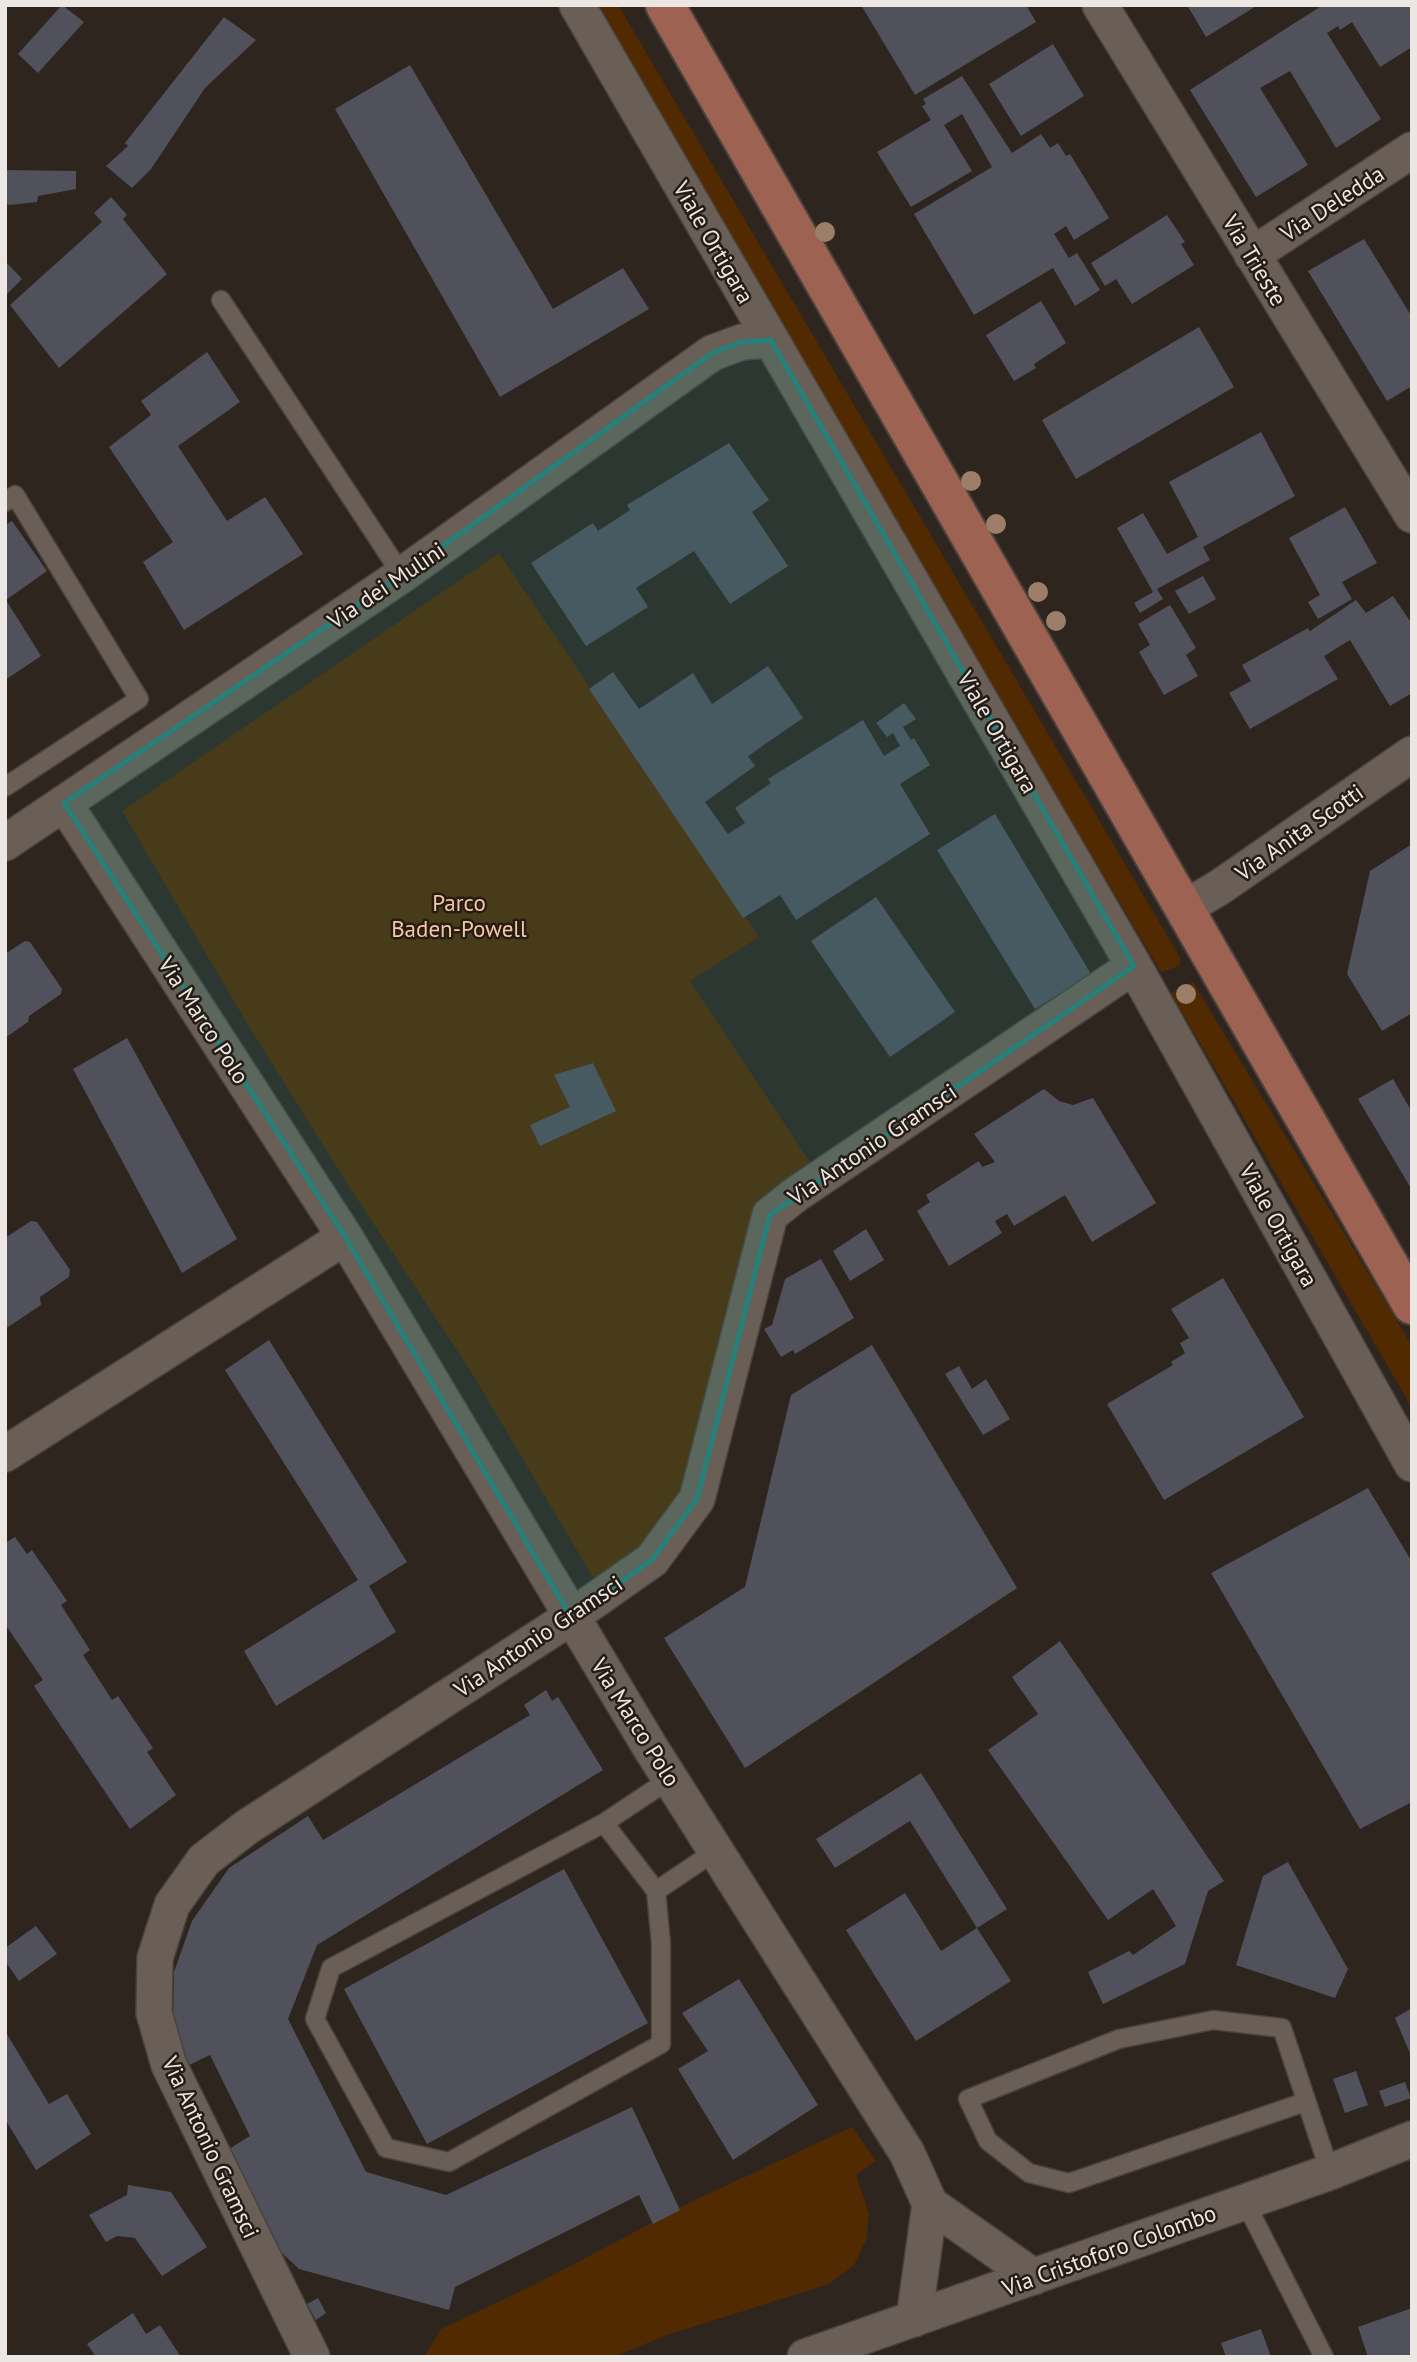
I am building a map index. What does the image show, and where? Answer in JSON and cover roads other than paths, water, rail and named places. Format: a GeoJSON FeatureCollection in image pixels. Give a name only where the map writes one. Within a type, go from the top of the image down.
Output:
{"type":"FeatureCollection","features":[{"type":"Feature","properties":{"kind":"main road"},"geometry":{"type":"LineString","coordinates":[[666,5],[1412,1306]]}},
{"type":"Feature","properties":{"kind":"street","name":"Viale Ortigara"},"geometry":{"type":"LineString","coordinates":[[577,5],[1134,966],[1412,1464]]}},
{"type":"Feature","properties":{"kind":"street","name":"Via Trieste"},"geometry":{"type":"LineString","coordinates":[[1100,5],[1412,515]]}},
{"type":"Feature","properties":{"kind":"street","name":"Via Deledda"},"geometry":{"type":"LineString","coordinates":[[1252,255],[1412,150]]}},
{"type":"Feature","properties":{"kind":"street","name":"Via dei Mulini"},"geometry":{"type":"LineString","coordinates":[[5,843],[402,575],[712,353],[742,342],[771,340]]}},
{"type":"Feature","properties":{"kind":"street","name":"Via Anita Scotti"},"geometry":{"type":"LineString","coordinates":[[1185,908],[1220,887],[1412,754]]}},
{"type":"Feature","properties":{"kind":"street","name":"Via Marco Polo"},"geometry":{"type":"LineString","coordinates":[[64,803],[345,1237],[670,1779],[906,2153],[930,2204],[1034,2277]]}},
{"type":"Feature","properties":{"kind":"street","name":"Via Antonio Gramsci"},"geometry":{"type":"LineString","coordinates":[[312,2357],[169,2065],[154,2013],[155,1958],[172,1905],[204,1860],[247,1827],[571,1617],[652,1560],[697,1499],[770,1215],[795,1195],[1134,966]]}},
{"type":"Feature","properties":{"kind":"street"},"geometry":{"type":"LineString","coordinates":[[5,1454],[345,1237]]}},
{"type":"Feature","properties":{"kind":"street","name":"Via Cristoforo Colombo"},"geometry":{"type":"LineString","coordinates":[[810,2356],[1330,2172],[1412,2139]]}},
{"type":"Feature","properties":{"kind":"street"},"geometry":{"type":"LineString","coordinates":[[914,2319],[930,2204]]}},
{"type":"Feature","properties":{"kind":"lane"},"geometry":{"type":"LineString","coordinates":[[221,300],[402,575]]}},
{"type":"Feature","properties":{"kind":"lane"},"geometry":{"type":"LineString","coordinates":[[5,502],[15,495],[139,699],[5,787]]}},
{"type":"Feature","properties":{"kind":"lane"},"geometry":{"type":"LineString","coordinates":[[604,1823],[656,1891],[661,1944],[662,2044],[449,2162],[386,2148],[315,2019],[331,1968],[604,1823],[670,1779]]}},
{"type":"Feature","properties":{"kind":"lane"},"geometry":{"type":"LineString","coordinates":[[656,1891],[717,1850]]}},
{"type":"Feature","properties":{"kind":"lane"},"geometry":{"type":"LineString","coordinates":[[1305,2102],[1069,2183],[1029,2173],[988,2141],[968,2099],[1119,2039],[1213,2020],[1282,2028],[1330,2172]]}},
{"type":"Feature","properties":{"kind":"lane"},"geometry":{"type":"LineString","coordinates":[[1245,2202],[1324,2357]]}},
{"type":"Feature","properties":{"kind":"park label","name":"Parco Baden-Powell"},"geometry":{"type":"Point","coordinates":[459,915]}}]}
